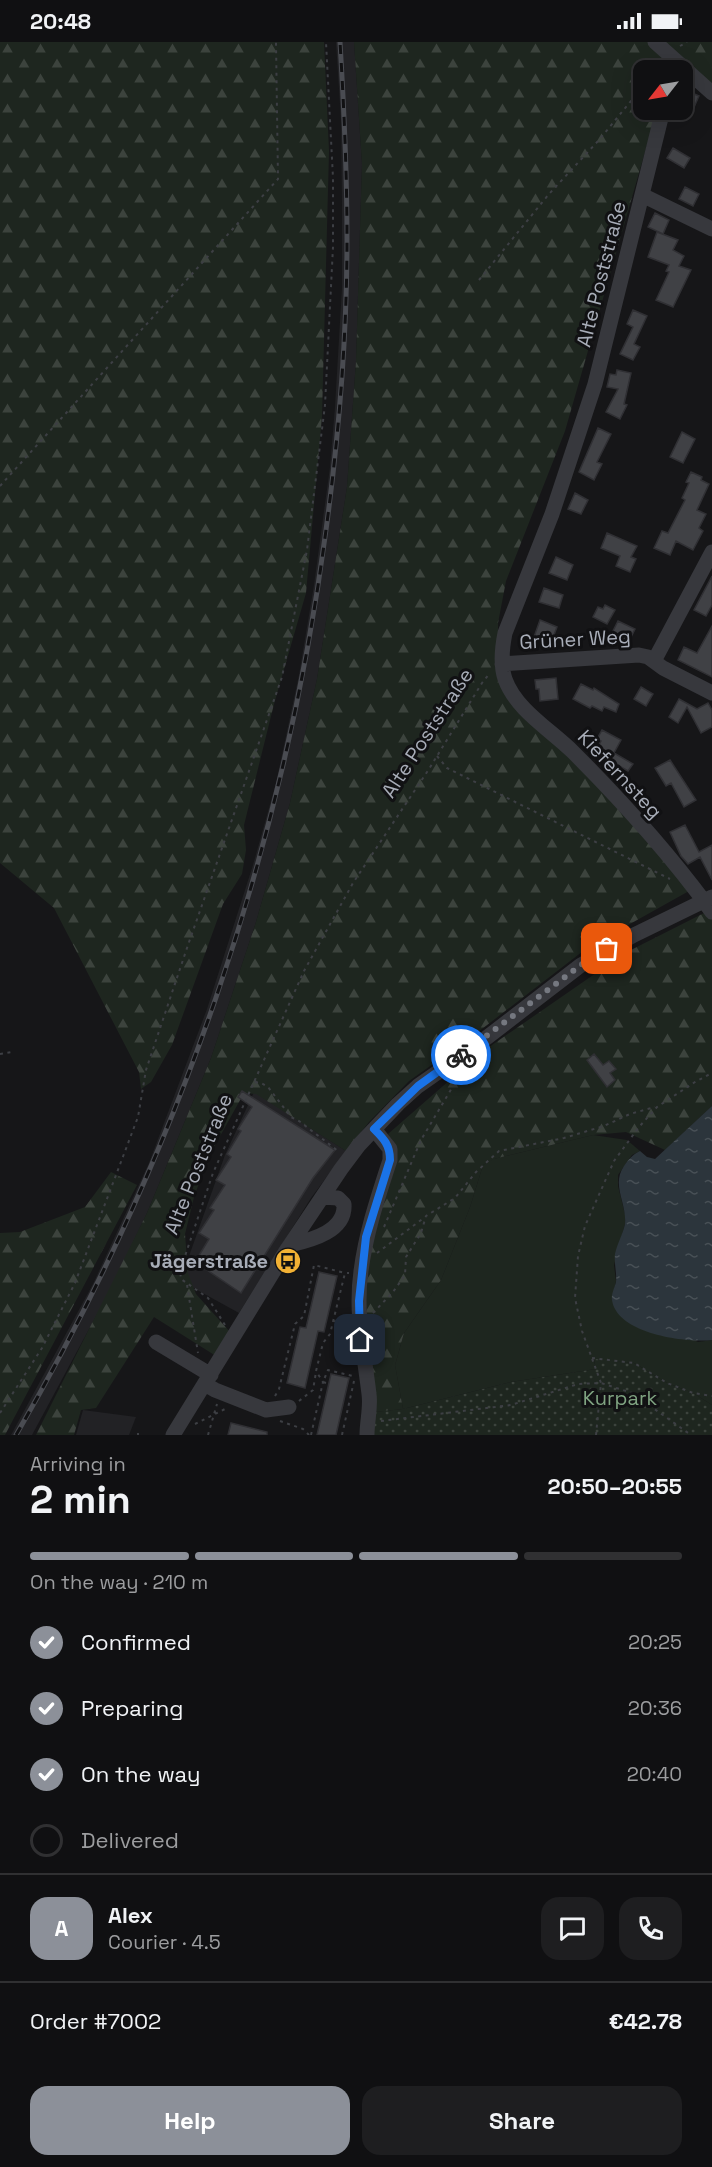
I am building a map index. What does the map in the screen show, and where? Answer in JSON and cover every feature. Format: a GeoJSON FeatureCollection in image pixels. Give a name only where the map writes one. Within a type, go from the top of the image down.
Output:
{"type":"FeatureCollection","features":[{"type":"Feature","properties":{"kind":"street"},"geometry":{"type":"LineString","coordinates":[[655,42],[712,93]]}},
{"type":"Feature","properties":{"kind":"street"},"geometry":{"type":"LineString","coordinates":[[667,54],[668,60]]}},
{"type":"Feature","properties":{"kind":"street","name":"Alte Poststraße"},"geometry":{"type":"LineString","coordinates":[[502,664],[501,649],[505,633],[552,514],[595,384],[661,120]]}},
{"type":"Feature","properties":{"kind":"street"},"geometry":{"type":"LineString","coordinates":[[642,195],[712,229]]}},
{"type":"Feature","properties":{"kind":"street"},"geometry":{"type":"LineString","coordinates":[[654,661],[712,552]]}},
{"type":"Feature","properties":{"kind":"street","name":"Grüner Weg"},"geometry":{"type":"LineString","coordinates":[[502,664],[639,655],[648,657],[712,693]]}},
{"type":"Feature","properties":{"kind":"street","name":"Kiefernsteg"},"geometry":{"type":"LineString","coordinates":[[502,664],[505,679],[516,698],[581,760],[709,904]]}},
{"type":"Feature","properties":{"kind":"street"},"geometry":{"type":"LineString","coordinates":[[173,1435],[205,1376],[234,1335],[290,1245],[348,1160],[374,1129],[418,1086],[581,965],[634,935],[709,904]]}},
{"type":"Feature","properties":{"kind":"street"},"geometry":{"type":"LineString","coordinates":[[367,1429],[370,1397],[360,1340],[353,1273],[390,1160],[390,1149],[386,1140],[374,1129]]}},
{"type":"Feature","properties":{"kind":"street"},"geometry":{"type":"LineString","coordinates":[[290,1245],[319,1236],[341,1221],[345,1213],[344,1204],[338,1198],[322,1197]]}},
{"type":"Feature","properties":{"kind":"street"},"geometry":{"type":"LineString","coordinates":[[156,1342],[205,1376],[215,1390],[268,1410],[289,1407]]}},
{"type":"Feature","properties":{"kind":"path"},"geometry":{"type":"LineString","coordinates":[[0,486],[278,179],[276,42]]}},
{"type":"Feature","properties":{"kind":"path"},"geometry":{"type":"LineString","coordinates":[[0,1413],[42,1348],[79,1273],[138,1118],[146,1070],[282,677],[307,550],[325,405],[333,201],[326,42]]}},
{"type":"Feature","properties":{"kind":"path"},"geometry":{"type":"LineString","coordinates":[[479,280],[549,194],[599,140],[633,98]]}},
{"type":"Feature","properties":{"kind":"path","name":"Alte Poststraße"},"geometry":{"type":"LineString","coordinates":[[205,1376],[187,1285],[181,1280],[180,1271],[206,1192],[304,971],[353,883],[437,756],[482,682],[488,674],[502,664]]}},
{"type":"Feature","properties":{"kind":"path"},"geometry":{"type":"LineString","coordinates":[[437,756],[447,768],[458,774],[675,882]]}},
{"type":"Feature","properties":{"kind":"path"},"geometry":{"type":"LineString","coordinates":[[381,1232],[421,1140],[464,1065],[467,1051]]}},
{"type":"Feature","properties":{"kind":"path"},"geometry":{"type":"LineString","coordinates":[[0,1054],[12,1052]]}},
{"type":"Feature","properties":{"kind":"path"},"geometry":{"type":"LineString","coordinates":[[596,1435],[602,1383],[582,1331],[575,1298],[578,1256],[585,1226],[614,1161],[657,1107],[694,1082],[712,1073]]}},
{"type":"Feature","properties":{"kind":"path"},"geometry":{"type":"LineString","coordinates":[[255,1082],[268,1087],[291,1117],[309,1128],[348,1160]]}},
{"type":"Feature","properties":{"kind":"path"},"geometry":{"type":"LineString","coordinates":[[376,1253],[455,1198],[499,1151],[564,1138],[604,1126],[630,1114],[657,1107]]}},
{"type":"Feature","properties":{"kind":"path"},"geometry":{"type":"LineString","coordinates":[[359,1315],[371,1315],[393,1292],[405,1275],[406,1257],[421,1233],[426,1216]]}},
{"type":"Feature","properties":{"kind":"path"},"geometry":{"type":"LineString","coordinates":[[268,1410],[279,1389],[285,1370],[295,1323],[305,1314],[314,1265],[353,1273],[330,1334],[323,1343],[313,1390],[289,1407]]}},
{"type":"Feature","properties":{"kind":"path"},"geometry":{"type":"LineString","coordinates":[[187,1285],[208,1298],[234,1335]]}},
{"type":"Feature","properties":{"kind":"path"},"geometry":{"type":"LineString","coordinates":[[592,1358],[634,1363],[667,1383],[693,1393],[712,1396]]}},
{"type":"Feature","properties":{"kind":"path"},"geometry":{"type":"LineString","coordinates":[[303,1429],[312,1435],[327,1370],[355,1377],[342,1435]]}},
{"type":"Feature","properties":{"kind":"path"},"geometry":{"type":"LineString","coordinates":[[316,1371],[325,1382]]}},
{"type":"Feature","properties":{"kind":"path"},"geometry":{"type":"LineString","coordinates":[[367,1429],[511,1406],[578,1384],[602,1383],[632,1393],[691,1435]]}},
{"type":"Feature","properties":{"kind":"path"},"geometry":{"type":"LineString","coordinates":[[208,1435],[218,1398]]}},
{"type":"Feature","properties":{"kind":"path"},"geometry":{"type":"LineString","coordinates":[[193,1425],[242,1400]]}},
{"type":"Feature","properties":{"kind":"path"},"geometry":{"type":"LineString","coordinates":[[283,1427],[284,1423]]}},
{"type":"Feature","properties":{"kind":"shaded area"},"geometry":{"type":"Polygon","coordinates":[[[336,42],[354,42],[362,164],[356,361],[347,487],[317,679],[290,803],[256,922],[211,1058],[147,1213],[109,1292],[32,1435],[11,1435],[93,1284],[149,1163],[207,1009],[253,865],[276,783],[299,675],[314,585],[330,467],[335,407],[342,288],[341,120],[336,42]]]}},
{"type":"Feature","properties":{"kind":"shaded area"},"geometry":{"type":"Polygon","coordinates":[[[254,1092],[346,1151],[311,1198],[239,1313],[190,1286],[183,1273],[225,1155],[254,1092]]]}},
{"type":"Feature","properties":{"kind":"shaded area"},"geometry":{"type":"Polygon","coordinates":[[[83,1410],[136,1417],[129,1435],[76,1435],[83,1410]]]}},
{"type":"Feature","properties":{"kind":"green space"},"geometry":{"type":"Polygon","coordinates":[[[0,42],[324,42],[329,151],[322,416],[306,593],[274,704],[244,825],[246,850],[242,874],[223,904],[172,1045],[151,1082],[141,1089],[139,1072],[54,908],[0,863],[0,42]]]}},
{"type":"Feature","properties":{"kind":"green space"},"geometry":{"type":"Polygon","coordinates":[[[354,42],[712,42],[712,95],[693,78],[693,60],[633,60],[633,120],[654,120],[565,431],[506,581],[498,623],[504,678],[571,750],[689,891],[587,948],[478,1032],[409,1081],[369,1122],[346,1151],[256,1094],[244,1093],[209,1156],[194,1197],[185,1234],[188,1273],[196,1294],[230,1332],[216,1356],[154,1317],[96,1408],[81,1410],[74,1435],[36,1435],[147,1213],[211,1058],[256,922],[290,803],[317,679],[347,487],[356,361],[362,164],[354,42]]]}},
{"type":"Feature","properties":{"kind":"green space"},"geometry":{"type":"Polygon","coordinates":[[[710,910],[712,913],[712,1106],[665,1150],[626,1132],[593,1135],[494,1159],[483,1165],[470,1207],[441,1280],[404,1333],[395,1365],[403,1409],[375,1412],[365,1308],[371,1244],[394,1146],[388,1134],[482,1052],[625,953],[710,910]]]}},
{"type":"Feature","properties":{"kind":"green space"},"geometry":{"type":"Polygon","coordinates":[[[593,1135],[627,1140],[640,1151],[632,1155],[618,1175],[625,1224],[614,1265],[616,1281],[612,1300],[698,1342],[712,1340],[712,1405],[693,1393],[667,1383],[634,1363],[594,1360],[596,1369],[511,1382],[403,1409],[395,1365],[404,1333],[441,1280],[470,1207],[483,1165],[493,1159],[593,1135]]]}},
{"type":"Feature","properties":{"kind":"green space"},"geometry":{"type":"Polygon","coordinates":[[[111,1172],[137,1185],[5,1435],[0,1435],[0,1233],[20,1232],[85,1207],[111,1172]]]}},
{"type":"Feature","properties":{"kind":"green space","name":"Kurpark"},"geometry":{"type":"Polygon","coordinates":[[[594,1359],[634,1363],[667,1383],[693,1393],[712,1405],[712,1435],[372,1435],[375,1412],[403,1409],[511,1382],[596,1369],[594,1359]]]}},
{"type":"Feature","properties":{"kind":"water"},"geometry":{"type":"Polygon","coordinates":[[[712,1106],[712,1340],[670,1338],[654,1334],[626,1321],[617,1312],[612,1300],[616,1282],[615,1254],[625,1224],[619,1187],[620,1173],[633,1156],[640,1151],[647,1157],[655,1159],[712,1106]]]}},
{"type":"Feature","properties":{"kind":"building"},"geometry":{"type":"Polygon","coordinates":[[[693,94],[699,96],[693,110],[693,94]]]}},
{"type":"Feature","properties":{"kind":"building"},"geometry":{"type":"Polygon","coordinates":[[[673,148],[690,158],[684,168],[667,158],[673,148]]]}},
{"type":"Feature","properties":{"kind":"building"},"geometry":{"type":"Polygon","coordinates":[[[685,187],[699,194],[693,206],[679,199],[685,187]]]}},
{"type":"Feature","properties":{"kind":"building"},"geometry":{"type":"Polygon","coordinates":[[[655,213],[669,220],[663,234],[648,227],[655,213]]]}},
{"type":"Feature","properties":{"kind":"building"},"geometry":{"type":"Polygon","coordinates":[[[657,232],[678,240],[673,250],[684,256],[679,266],[691,270],[673,307],[656,300],[669,272],[666,271],[669,265],[648,257],[657,232]]]}},
{"type":"Feature","properties":{"kind":"building"},"geometry":{"type":"Polygon","coordinates":[[[633,310],[647,316],[634,344],[640,347],[633,360],[620,354],[633,327],[627,324],[633,310]]]}},
{"type":"Feature","properties":{"kind":"building"},"geometry":{"type":"Polygon","coordinates":[[[617,370],[631,373],[624,404],[627,405],[620,419],[606,412],[618,389],[607,387],[610,374],[616,375],[617,370]]]}},
{"type":"Feature","properties":{"kind":"building"},"geometry":{"type":"Polygon","coordinates":[[[598,428],[611,434],[597,462],[602,464],[594,480],[579,472],[598,428]]]}},
{"type":"Feature","properties":{"kind":"building"},"geometry":{"type":"Polygon","coordinates":[[[682,432],[695,439],[683,463],[670,457],[682,432]]]}},
{"type":"Feature","properties":{"kind":"building"},"geometry":{"type":"Polygon","coordinates":[[[691,472],[702,477],[701,480],[709,484],[697,510],[706,514],[699,528],[703,531],[693,550],[676,541],[670,555],[654,548],[662,531],[668,533],[685,500],[682,498],[691,472]]]}},
{"type":"Feature","properties":{"kind":"building"},"geometry":{"type":"Polygon","coordinates":[[[575,493],[588,500],[581,514],[568,509],[575,493]]]}},
{"type":"Feature","properties":{"kind":"building"},"geometry":{"type":"Polygon","coordinates":[[[607,533],[637,546],[631,557],[636,559],[630,572],[616,566],[620,556],[601,548],[607,533]]]}},
{"type":"Feature","properties":{"kind":"building"},"geometry":{"type":"Polygon","coordinates":[[[556,557],[573,565],[567,580],[549,573],[556,557]]]}},
{"type":"Feature","properties":{"kind":"building"},"geometry":{"type":"Polygon","coordinates":[[[712,576],[712,605],[706,616],[694,610],[712,576]]]}},
{"type":"Feature","properties":{"kind":"building"},"geometry":{"type":"Polygon","coordinates":[[[544,588],[563,595],[559,608],[539,602],[544,588]]]}},
{"type":"Feature","properties":{"kind":"building"},"geometry":{"type":"Polygon","coordinates":[[[605,605],[615,610],[607,624],[593,617],[598,607],[603,609],[605,605]]]}},
{"type":"Feature","properties":{"kind":"building"},"geometry":{"type":"Polygon","coordinates":[[[540,620],[557,627],[551,643],[534,637],[540,620]]]}},
{"type":"Feature","properties":{"kind":"building"},"geometry":{"type":"Polygon","coordinates":[[[618,621],[635,629],[628,643],[611,635],[618,621]]]}},
{"type":"Feature","properties":{"kind":"building"},"geometry":{"type":"Polygon","coordinates":[[[712,626],[712,677],[678,660],[684,647],[697,653],[712,626]]]}},
{"type":"Feature","properties":{"kind":"building"},"geometry":{"type":"Polygon","coordinates":[[[556,678],[558,699],[540,701],[539,689],[536,689],[535,680],[556,678]]]}},
{"type":"Feature","properties":{"kind":"building"},"geometry":{"type":"Polygon","coordinates":[[[581,684],[593,690],[594,688],[619,704],[616,712],[604,707],[602,711],[592,706],[590,708],[573,699],[581,684]]]}},
{"type":"Feature","properties":{"kind":"building"},"geometry":{"type":"Polygon","coordinates":[[[641,687],[653,694],[646,706],[634,699],[641,687]]]}},
{"type":"Feature","properties":{"kind":"building"},"geometry":{"type":"Polygon","coordinates":[[[679,699],[697,709],[708,703],[712,710],[712,727],[701,733],[687,707],[678,723],[669,717],[679,699]]]}},
{"type":"Feature","properties":{"kind":"building"},"geometry":{"type":"Polygon","coordinates":[[[602,730],[621,740],[614,753],[633,764],[628,771],[595,752],[601,741],[597,739],[602,730]]]}},
{"type":"Feature","properties":{"kind":"building"},"geometry":{"type":"Polygon","coordinates":[[[670,760],[696,800],[684,807],[671,783],[666,786],[655,768],[670,760]]]}},
{"type":"Feature","properties":{"kind":"building"},"geometry":{"type":"Polygon","coordinates":[[[685,825],[699,852],[712,845],[712,880],[700,857],[688,864],[681,856],[670,832],[685,825]]]}},
{"type":"Feature","properties":{"kind":"building"},"geometry":{"type":"Polygon","coordinates":[[[594,1054],[603,1065],[609,1061],[616,1069],[610,1073],[615,1080],[607,1087],[587,1060],[594,1054]]]}},
{"type":"Feature","properties":{"kind":"building"},"geometry":{"type":"Polygon","coordinates":[[[242,1091],[335,1150],[313,1178],[241,1293],[195,1262],[209,1239],[199,1233],[214,1210],[210,1208],[225,1185],[216,1180],[231,1157],[227,1154],[241,1131],[238,1129],[252,1107],[238,1097],[242,1091]]]}},
{"type":"Feature","properties":{"kind":"building"},"geometry":{"type":"Polygon","coordinates":[[[319,1272],[337,1276],[324,1332],[318,1331],[305,1388],[287,1383],[300,1327],[306,1328],[319,1272]]]}},
{"type":"Feature","properties":{"kind":"building"},"geometry":{"type":"Polygon","coordinates":[[[331,1374],[349,1378],[336,1435],[317,1435],[331,1374]]]}},
{"type":"Feature","properties":{"kind":"building"},"geometry":{"type":"Polygon","coordinates":[[[231,1423],[267,1432],[267,1435],[228,1435],[231,1423]]]}},
{"type":"Feature","properties":{"kind":"railway"},"geometry":{"type":"LineString","coordinates":[[16,1435],[74,1329],[127,1221],[174,1110],[216,997],[252,883],[283,767],[307,649],[326,530],[341,385],[346,312],[347,239],[340,42]]}},
{"type":"Feature","properties":{"kind":"way so far"},"geometry":{"type":"LineString","coordinates":[[461,1055],[581,965],[607,949]]}},
{"type":"Feature","properties":{"kind":"place","name":"Jägerstraße"},"geometry":{"type":"Point","coordinates":[288,1261]}},
{"type":"Feature","properties":{"kind":"route"},"geometry":{"type":"LineString","coordinates":[[360,1340],[360,1273],[366,1237],[390,1160],[390,1149],[386,1140],[374,1129],[418,1086],[461,1055]]}}]}
